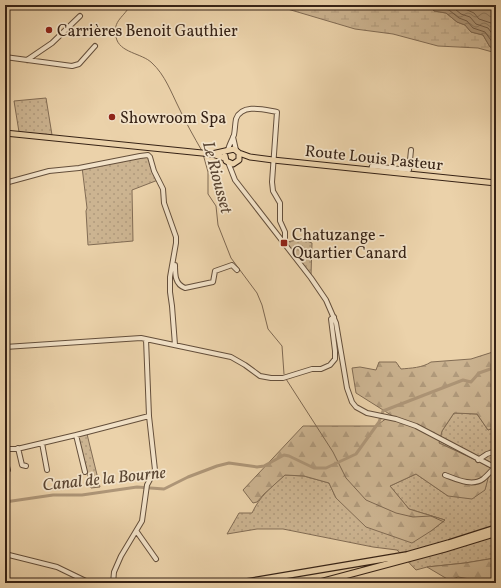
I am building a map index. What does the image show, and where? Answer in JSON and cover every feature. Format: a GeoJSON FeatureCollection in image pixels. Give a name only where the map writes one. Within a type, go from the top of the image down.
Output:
{"type":"FeatureCollection","features":[{"type":"Feature","properties":{"kind":"highway"},"geometry":{"type":"LineString","coordinates":[[241,583],[407,555],[496,528]]}},
{"type":"Feature","properties":{"kind":"highway"},"geometry":{"type":"LineString","coordinates":[[317,583],[438,551],[496,533]]}},
{"type":"Feature","properties":{"kind":"main road"},"geometry":{"type":"LineString","coordinates":[[5,133],[212,154],[227,151],[226,160]]}},
{"type":"Feature","properties":{"kind":"main road","name":"Route Louis Pasteur"},"geometry":{"type":"LineString","coordinates":[[227,151],[232,149],[250,157],[272,160],[496,183]]}},
{"type":"Feature","properties":{"kind":"main road"},"geometry":{"type":"LineString","coordinates":[[212,154],[226,160],[237,161],[238,152]]}},
{"type":"Feature","properties":{"kind":"main road","name":"Route Louis Pasteur"},"geometry":{"type":"LineString","coordinates":[[237,161],[250,157]]}},
{"type":"Feature","properties":{"kind":"street"},"geometry":{"type":"LineString","coordinates":[[27,60],[52,44],[80,16]]}},
{"type":"Feature","properties":{"kind":"street"},"geometry":{"type":"LineString","coordinates":[[5,57],[72,66],[79,64],[95,46]]}},
{"type":"Feature","properties":{"kind":"street"},"geometry":{"type":"LineString","coordinates":[[227,151],[233,137],[236,119],[243,111],[255,109],[277,112],[272,174],[273,191],[280,203],[280,221],[286,237],[284,243]]}},
{"type":"Feature","properties":{"kind":"street"},"geometry":{"type":"LineString","coordinates":[[233,137],[238,152]]}},
{"type":"Feature","properties":{"kind":"street"},"geometry":{"type":"LineString","coordinates":[[371,170],[372,166],[409,170],[411,150]]}},
{"type":"Feature","properties":{"kind":"street"},"geometry":{"type":"LineString","coordinates":[[5,183],[49,171],[79,168],[148,156],[150,157],[154,171],[164,189],[164,203],[176,237],[176,280],[178,284],[183,288],[213,282],[215,271],[232,265],[236,270]]}},
{"type":"Feature","properties":{"kind":"street"},"geometry":{"type":"LineString","coordinates":[[226,160],[235,180],[242,190],[320,290],[326,300],[334,317],[349,396],[356,407],[367,413],[416,426],[495,468],[482,480],[472,482],[460,481],[446,475]]}},
{"type":"Feature","properties":{"kind":"street"},"geometry":{"type":"LineString","coordinates":[[233,174],[237,161]]}},
{"type":"Feature","properties":{"kind":"street"},"geometry":{"type":"LineString","coordinates":[[175,254],[170,277],[175,345]]}},
{"type":"Feature","properties":{"kind":"street"},"geometry":{"type":"LineString","coordinates":[[5,348],[129,338],[175,345],[230,357],[246,365],[260,376],[283,378],[312,369],[321,369],[330,365],[335,359],[331,319],[334,317]]}},
{"type":"Feature","properties":{"kind":"street"},"geometry":{"type":"LineString","coordinates":[[113,583],[114,572],[121,556],[137,532],[144,515],[147,485],[155,470],[149,416],[146,340]]}},
{"type":"Feature","properties":{"kind":"street"},"geometry":{"type":"LineString","coordinates":[[5,449],[42,443],[149,416]]}},
{"type":"Feature","properties":{"kind":"street"},"geometry":{"type":"LineString","coordinates":[[76,435],[85,472]]}},
{"type":"Feature","properties":{"kind":"street"},"geometry":{"type":"LineString","coordinates":[[42,443],[47,470]]}},
{"type":"Feature","properties":{"kind":"street"},"geometry":{"type":"LineString","coordinates":[[18,448],[22,465],[26,466]]}},
{"type":"Feature","properties":{"kind":"street"},"geometry":{"type":"LineString","coordinates":[[478,460],[487,454],[496,451]]}},
{"type":"Feature","properties":{"kind":"street"},"geometry":{"type":"LineString","coordinates":[[5,459],[8,470]]}},
{"type":"Feature","properties":{"kind":"street"},"geometry":{"type":"LineString","coordinates":[[137,532],[156,559]]}},
{"type":"Feature","properties":{"kind":"street"},"geometry":{"type":"LineString","coordinates":[[5,554],[57,567],[90,583]]}},
{"type":"Feature","properties":{"kind":"green space"},"geometry":{"type":"Polygon","coordinates":[[[274,5],[430,5],[434,11],[446,13],[457,22],[465,25],[471,32],[483,35],[490,47],[496,49],[496,53],[478,48],[438,46],[393,34],[355,29],[274,5]]]}},
{"type":"Feature","properties":{"kind":"green space"},"geometry":{"type":"Polygon","coordinates":[[[46,98],[52,135],[19,132],[14,101],[46,98]]]}},
{"type":"Feature","properties":{"kind":"green space"},"geometry":{"type":"Polygon","coordinates":[[[148,157],[158,180],[132,190],[133,241],[88,245],[87,208],[82,167],[148,157]]]}},
{"type":"Feature","properties":{"kind":"green space"},"geometry":{"type":"Polygon","coordinates":[[[302,239],[312,243],[311,275],[287,244],[287,242],[302,239]]]}},
{"type":"Feature","properties":{"kind":"green space"},"geometry":{"type":"Polygon","coordinates":[[[496,351],[496,427],[488,430],[477,414],[454,413],[442,431],[439,443],[491,467],[485,490],[472,499],[448,496],[416,474],[390,486],[409,509],[445,520],[412,543],[366,527],[336,498],[329,483],[304,476],[285,475],[257,502],[253,503],[243,490],[303,426],[376,426],[391,415],[356,393],[352,368],[360,367],[376,370],[379,362],[396,362],[401,369],[413,368],[431,362],[471,359],[496,351]]]}},
{"type":"Feature","properties":{"kind":"green space"},"geometry":{"type":"Polygon","coordinates":[[[454,413],[477,414],[488,430],[496,427],[495,558],[427,567],[416,570],[397,550],[373,547],[283,529],[257,529],[227,534],[239,513],[252,513],[262,497],[285,475],[304,476],[329,483],[336,498],[431,531],[445,520],[409,509],[390,486],[416,474],[448,496],[491,467],[439,443],[442,431],[454,413]]]}},
{"type":"Feature","properties":{"kind":"green space"},"geometry":{"type":"Polygon","coordinates":[[[87,434],[100,487],[91,488],[78,436],[87,434]]]}},
{"type":"Feature","properties":{"kind":"green space"},"geometry":{"type":"Polygon","coordinates":[[[495,558],[496,583],[485,583],[482,581],[458,577],[449,580],[427,567],[465,563],[495,558]]]}},
{"type":"Feature","properties":{"kind":"water"},"geometry":{"type":"Polygon","coordinates":[[[430,5],[496,5],[496,49],[490,47],[483,35],[471,32],[465,25],[457,22],[446,13],[434,11],[430,5]]]}},
{"type":"Feature","properties":{"kind":"waterway","name":"Le Riousset"},"geometry":{"type":"LineString","coordinates":[[130,5],[117,23],[115,31],[118,42],[126,50],[148,60],[161,73],[202,151]]}},
{"type":"Feature","properties":{"kind":"waterway","name":"Le Riousset"},"geometry":{"type":"LineString","coordinates":[[203,154],[208,172],[208,194],[216,206],[218,225],[231,258],[257,293],[262,305],[268,329],[282,346],[284,374]]}},
{"type":"Feature","properties":{"kind":"waterway","name":"Canal de la Bourne"},"geometry":{"type":"LineString","coordinates":[[5,502],[53,495],[82,495],[137,487],[164,489],[188,477],[217,466],[229,463],[257,467],[264,466],[284,455],[314,468],[326,468],[356,454],[379,422],[383,411],[463,380],[471,382],[479,373],[496,367]]}},
{"type":"Feature","properties":{"kind":"waterway","name":"Le Riousset"},"geometry":{"type":"LineString","coordinates":[[286,379],[333,452],[346,478],[366,500],[396,513],[413,517],[431,516],[444,522]]}},
{"type":"Feature","properties":{"kind":"place","name":"Carrières Benoit Gauthier"},"geometry":{"type":"Point","coordinates":[49,30]}},
{"type":"Feature","properties":{"kind":"place","name":"Showroom Spa"},"geometry":{"type":"Point","coordinates":[112,117]}},
{"type":"Feature","properties":{"kind":"place","name":"Chatuzange - Quartier Canard"},"geometry":{"type":"Point","coordinates":[284,243]}}]}
